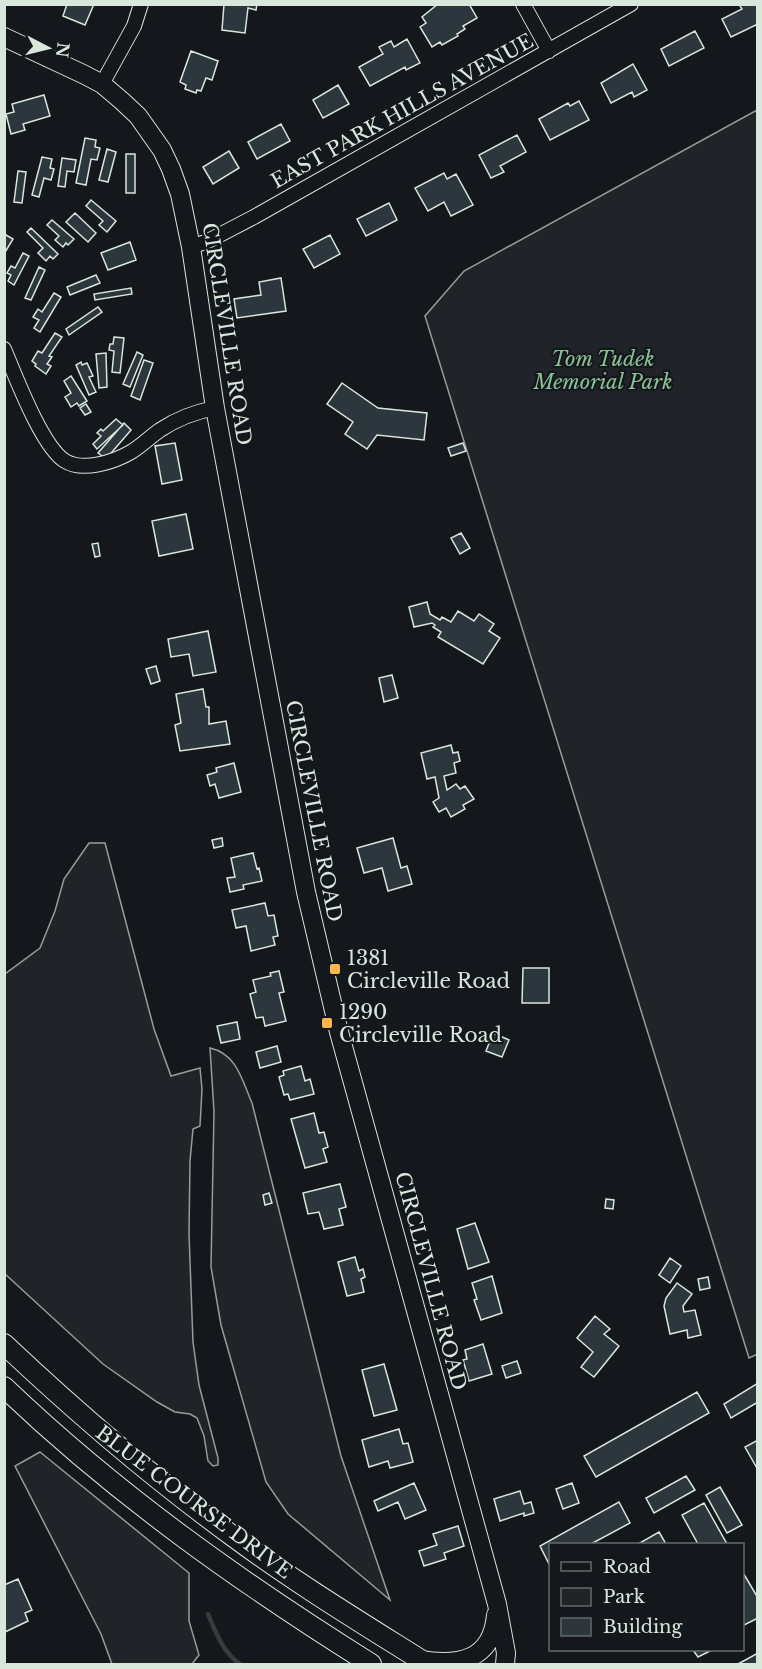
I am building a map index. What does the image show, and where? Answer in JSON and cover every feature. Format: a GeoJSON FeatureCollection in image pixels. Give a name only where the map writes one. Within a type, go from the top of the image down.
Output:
{"type":"FeatureCollection","features":[{"type":"Feature","properties":{"kind":"main road","name":"BLUE COURSE DRIVE"},"geometry":{"type":"LineString","coordinates":[[4,1344],[102,1434],[189,1503],[279,1569],[424,1662]]}},
{"type":"Feature","properties":{"kind":"main road","name":"BLUE COURSE DRIVE"},"geometry":{"type":"LineString","coordinates":[[4,1387],[107,1479],[197,1549],[370,1665]]}},
{"type":"Feature","properties":{"kind":"street"},"geometry":{"type":"LineString","coordinates":[[102,84],[129,36],[141,4]]}},
{"type":"Feature","properties":{"kind":"street"},"geometry":{"type":"LineString","coordinates":[[523,4],[549,51]]}},
{"type":"Feature","properties":{"kind":"street","name":"EAST PARK HILLS AVENUE"},"geometry":{"type":"LineString","coordinates":[[191,248],[254,218],[631,4]]}},
{"type":"Feature","properties":{"kind":"street","name":"CIRCLEVILLE ROAD"},"geometry":{"type":"LineString","coordinates":[[4,38],[102,84],[138,116],[162,150],[180,194],[191,248],[215,408],[309,904],[339,1032],[497,1604],[505,1665]]}},
{"type":"Feature","properties":{"kind":"street"},"geometry":{"type":"LineString","coordinates":[[4,350],[42,433],[59,456],[70,464],[85,466],[111,461],[130,453],[177,419],[194,412],[215,408]]}},
{"type":"Feature","properties":{"kind":"street"},"geometry":{"type":"LineString","coordinates":[[424,1662],[461,1662],[479,1652],[492,1634],[497,1604]]}},
{"type":"Feature","properties":{"kind":"green space","name":"Tom Tudek Memorial Park"},"geometry":{"type":"Polygon","coordinates":[[[757,110],[758,1354],[749,1358],[425,316],[464,271],[757,110]]]}},
{"type":"Feature","properties":{"kind":"green space"},"geometry":{"type":"Polygon","coordinates":[[[89,843],[105,843],[154,1029],[171,1076],[200,1068],[202,1089],[200,1126],[193,1129],[190,1161],[189,1234],[193,1342],[199,1385],[218,1465],[213,1466],[208,1461],[204,1436],[197,1418],[190,1414],[175,1412],[157,1402],[103,1364],[5,1274],[5,974],[40,948],[55,911],[64,879],[89,843]]]}},
{"type":"Feature","properties":{"kind":"green space"},"geometry":{"type":"Polygon","coordinates":[[[210,1048],[219,1051],[233,1062],[252,1103],[341,1456],[390,1600],[288,1514],[266,1482],[221,1325],[211,1267],[214,1112],[210,1048]]]}},
{"type":"Feature","properties":{"kind":"green space"},"geometry":{"type":"Polygon","coordinates":[[[40,1452],[189,1573],[189,1621],[199,1655],[192,1664],[112,1664],[101,1634],[15,1466],[40,1452]]]}},
{"type":"Feature","properties":{"kind":"building"},"geometry":{"type":"Polygon","coordinates":[[[67,4],[94,4],[85,25],[63,16],[67,4]]]}},
{"type":"Feature","properties":{"kind":"building"},"geometry":{"type":"Polygon","coordinates":[[[224,4],[257,4],[256,10],[248,8],[245,33],[222,30],[224,4]]]}},
{"type":"Feature","properties":{"kind":"building"},"geometry":{"type":"Polygon","coordinates":[[[438,4],[469,4],[477,18],[463,26],[465,29],[457,34],[458,36],[442,45],[440,42],[432,47],[420,27],[426,23],[422,17],[438,4]]]}},
{"type":"Feature","properties":{"kind":"building"},"geometry":{"type":"Polygon","coordinates":[[[758,4],[758,24],[731,37],[722,19],[742,9],[740,6],[758,4]]]}},
{"type":"Feature","properties":{"kind":"building"},"geometry":{"type":"Polygon","coordinates":[[[695,31],[704,48],[669,66],[661,49],[695,31]]]}},
{"type":"Feature","properties":{"kind":"building"},"geometry":{"type":"Polygon","coordinates":[[[407,39],[420,63],[406,70],[405,67],[370,86],[359,67],[383,54],[379,47],[391,41],[394,47],[407,39]]]}},
{"type":"Feature","properties":{"kind":"building"},"geometry":{"type":"Polygon","coordinates":[[[191,51],[218,61],[212,80],[206,78],[201,91],[197,90],[196,93],[185,89],[186,85],[180,82],[191,51]]]}},
{"type":"Feature","properties":{"kind":"building"},"geometry":{"type":"Polygon","coordinates":[[[633,64],[647,90],[634,97],[632,92],[611,103],[601,83],[633,64]]]}},
{"type":"Feature","properties":{"kind":"building"},"geometry":{"type":"Polygon","coordinates":[[[338,85],[349,104],[323,118],[313,100],[338,85]]]}},
{"type":"Feature","properties":{"kind":"building"},"geometry":{"type":"Polygon","coordinates":[[[44,95],[50,116],[23,124],[25,130],[11,134],[6,114],[14,112],[12,104],[44,95]]]}},
{"type":"Feature","properties":{"kind":"building"},"geometry":{"type":"Polygon","coordinates":[[[579,101],[589,120],[550,140],[539,119],[568,103],[570,106],[579,101]]]}},
{"type":"Feature","properties":{"kind":"building"},"geometry":{"type":"Polygon","coordinates":[[[281,124],[290,141],[257,159],[248,142],[281,124]]]}},
{"type":"Feature","properties":{"kind":"building"},"geometry":{"type":"Polygon","coordinates":[[[517,135],[526,152],[500,166],[504,172],[491,178],[479,155],[517,135]]]}},
{"type":"Feature","properties":{"kind":"building"},"geometry":{"type":"Polygon","coordinates":[[[85,138],[96,140],[95,147],[100,148],[97,160],[91,159],[86,185],[76,183],[85,138]]]}},
{"type":"Feature","properties":{"kind":"building"},"geometry":{"type":"Polygon","coordinates":[[[107,149],[116,152],[108,182],[99,180],[107,149]]]}},
{"type":"Feature","properties":{"kind":"building"},"geometry":{"type":"Polygon","coordinates":[[[229,151],[239,168],[213,184],[203,167],[229,151]]]}},
{"type":"Feature","properties":{"kind":"building"},"geometry":{"type":"Polygon","coordinates":[[[126,154],[135,154],[135,193],[126,193],[126,154]]]}},
{"type":"Feature","properties":{"kind":"building"},"geometry":{"type":"Polygon","coordinates":[[[42,157],[52,159],[50,168],[54,169],[51,180],[44,178],[39,197],[32,195],[42,157]]]}},
{"type":"Feature","properties":{"kind":"building"},"geometry":{"type":"Polygon","coordinates":[[[62,158],[76,160],[74,172],[67,171],[65,187],[58,186],[62,158]]]}},
{"type":"Feature","properties":{"kind":"building"},"geometry":{"type":"Polygon","coordinates":[[[18,171],[26,172],[22,203],[14,202],[18,171]]]}},
{"type":"Feature","properties":{"kind":"building"},"geometry":{"type":"Polygon","coordinates":[[[444,173],[447,179],[456,174],[473,205],[451,216],[444,202],[428,211],[415,188],[444,173]]]}},
{"type":"Feature","properties":{"kind":"building"},"geometry":{"type":"Polygon","coordinates":[[[91,200],[116,221],[107,232],[99,225],[103,221],[86,206],[91,200]]]}},
{"type":"Feature","properties":{"kind":"building"},"geometry":{"type":"Polygon","coordinates":[[[389,203],[397,220],[366,236],[357,219],[389,203]]]}},
{"type":"Feature","properties":{"kind":"building"},"geometry":{"type":"Polygon","coordinates":[[[75,213],[96,233],[88,242],[66,222],[75,213]]]}},
{"type":"Feature","properties":{"kind":"building"},"geometry":{"type":"Polygon","coordinates":[[[52,220],[74,239],[68,245],[66,243],[63,247],[55,240],[59,236],[47,225],[52,220]]]}},
{"type":"Feature","properties":{"kind":"building"},"geometry":{"type":"Polygon","coordinates":[[[31,228],[58,254],[53,259],[50,256],[46,261],[38,253],[43,248],[27,232],[31,228]]]}},
{"type":"Feature","properties":{"kind":"building"},"geometry":{"type":"Polygon","coordinates":[[[6,235],[13,239],[4,254],[4,237],[6,235]]]}},
{"type":"Feature","properties":{"kind":"building"},"geometry":{"type":"Polygon","coordinates":[[[330,235],[340,254],[314,268],[303,249],[330,235]]]}},
{"type":"Feature","properties":{"kind":"building"},"geometry":{"type":"Polygon","coordinates":[[[130,242],[136,260],[108,270],[101,253],[130,242]]]}},
{"type":"Feature","properties":{"kind":"building"},"geometry":{"type":"Polygon","coordinates":[[[23,253],[29,256],[14,285],[8,281],[11,275],[7,273],[11,266],[15,268],[23,253]]]}},
{"type":"Feature","properties":{"kind":"building"},"geometry":{"type":"Polygon","coordinates":[[[39,267],[45,270],[31,300],[25,298],[39,267]]]}},
{"type":"Feature","properties":{"kind":"building"},"geometry":{"type":"Polygon","coordinates":[[[96,275],[100,283],[70,295],[67,287],[96,275]]]}},
{"type":"Feature","properties":{"kind":"building"},"geometry":{"type":"Polygon","coordinates":[[[281,278],[286,311],[237,318],[234,299],[261,295],[259,282],[281,278]]]}},
{"type":"Feature","properties":{"kind":"building"},"geometry":{"type":"Polygon","coordinates":[[[131,288],[132,294],[95,300],[94,294],[131,288]]]}},
{"type":"Feature","properties":{"kind":"building"},"geometry":{"type":"Polygon","coordinates":[[[54,293],[61,297],[40,332],[34,328],[39,320],[33,317],[38,309],[42,312],[54,293]]]}},
{"type":"Feature","properties":{"kind":"building"},"geometry":{"type":"Polygon","coordinates":[[[98,307],[102,312],[69,335],[66,329],[98,307]]]}},
{"type":"Feature","properties":{"kind":"building"},"geometry":{"type":"Polygon","coordinates":[[[55,333],[62,337],[49,356],[52,357],[47,364],[51,366],[46,374],[32,361],[38,351],[42,353],[55,333]]]}},
{"type":"Feature","properties":{"kind":"building"},"geometry":{"type":"Polygon","coordinates":[[[114,337],[124,338],[120,373],[112,372],[114,351],[109,350],[114,337]]]}},
{"type":"Feature","properties":{"kind":"building"},"geometry":{"type":"Polygon","coordinates":[[[137,352],[143,355],[130,387],[123,384],[137,352]]]}},
{"type":"Feature","properties":{"kind":"building"},"geometry":{"type":"Polygon","coordinates":[[[106,353],[107,387],[99,388],[96,354],[106,353]]]}},
{"type":"Feature","properties":{"kind":"building"},"geometry":{"type":"Polygon","coordinates":[[[144,360],[153,363],[140,400],[131,396],[144,360]]]}},
{"type":"Feature","properties":{"kind":"building"},"geometry":{"type":"Polygon","coordinates":[[[81,362],[82,365],[87,363],[93,376],[89,377],[96,392],[89,395],[76,365],[81,362]]]}},
{"type":"Feature","properties":{"kind":"building"},"geometry":{"type":"Polygon","coordinates":[[[71,376],[87,401],[79,406],[77,403],[71,407],[65,397],[71,393],[64,381],[71,376]]]}},
{"type":"Feature","properties":{"kind":"building"},"geometry":{"type":"Polygon","coordinates":[[[342,383],[378,408],[427,413],[424,440],[377,435],[367,449],[345,434],[353,422],[327,404],[342,383]]]}},
{"type":"Feature","properties":{"kind":"building"},"geometry":{"type":"Polygon","coordinates":[[[86,404],[91,412],[85,415],[80,408],[86,404]]]}},
{"type":"Feature","properties":{"kind":"building"},"geometry":{"type":"Polygon","coordinates":[[[116,419],[123,425],[97,449],[93,444],[101,436],[97,433],[101,429],[103,431],[116,419]]]}},
{"type":"Feature","properties":{"kind":"building"},"geometry":{"type":"Polygon","coordinates":[[[124,423],[131,430],[106,459],[98,453],[124,423]]]}},
{"type":"Feature","properties":{"kind":"building"},"geometry":{"type":"Polygon","coordinates":[[[175,443],[182,480],[162,484],[155,446],[175,443]]]}},
{"type":"Feature","properties":{"kind":"building"},"geometry":{"type":"Polygon","coordinates":[[[463,443],[466,451],[451,456],[448,448],[463,443]]]}},
{"type":"Feature","properties":{"kind":"building"},"geometry":{"type":"Polygon","coordinates":[[[186,514],[193,549],[159,556],[152,521],[186,514]]]}},
{"type":"Feature","properties":{"kind":"building"},"geometry":{"type":"Polygon","coordinates":[[[461,533],[470,548],[460,554],[451,538],[461,533]]]}},
{"type":"Feature","properties":{"kind":"building"},"geometry":{"type":"Polygon","coordinates":[[[98,543],[100,556],[95,557],[92,544],[98,543]]]}},
{"type":"Feature","properties":{"kind":"building"},"geometry":{"type":"Polygon","coordinates":[[[427,602],[430,614],[440,620],[442,617],[451,622],[458,611],[474,621],[479,614],[494,624],[489,631],[500,638],[483,664],[438,637],[441,632],[433,627],[435,625],[432,623],[414,627],[409,607],[427,602]]]}},
{"type":"Feature","properties":{"kind":"building"},"geometry":{"type":"Polygon","coordinates":[[[208,631],[216,672],[193,676],[189,654],[171,657],[168,639],[208,631]]]}},
{"type":"Feature","properties":{"kind":"building"},"geometry":{"type":"Polygon","coordinates":[[[156,666],[160,681],[151,684],[146,669],[156,666]]]}},
{"type":"Feature","properties":{"kind":"building"},"geometry":{"type":"Polygon","coordinates":[[[392,675],[398,698],[384,702],[379,678],[392,675]]]}},
{"type":"Feature","properties":{"kind":"building"},"geometry":{"type":"Polygon","coordinates":[[[203,689],[206,707],[209,707],[209,724],[226,721],[230,744],[180,751],[175,725],[181,723],[176,694],[203,689]]]}},
{"type":"Feature","properties":{"kind":"building"},"geometry":{"type":"Polygon","coordinates":[[[451,745],[453,753],[458,752],[460,761],[454,763],[456,773],[444,776],[447,790],[456,784],[460,789],[465,786],[474,799],[463,805],[465,809],[451,817],[446,808],[439,812],[433,802],[439,798],[435,777],[427,779],[421,753],[451,745]]]}},
{"type":"Feature","properties":{"kind":"building"},"geometry":{"type":"Polygon","coordinates":[[[234,763],[241,792],[219,798],[215,784],[210,786],[207,775],[217,772],[216,768],[234,763]]]}},
{"type":"Feature","properties":{"kind":"building"},"geometry":{"type":"Polygon","coordinates":[[[222,838],[223,846],[214,848],[212,840],[222,838]]]}},
{"type":"Feature","properties":{"kind":"building"},"geometry":{"type":"Polygon","coordinates":[[[393,838],[401,868],[407,866],[412,884],[388,891],[382,868],[364,873],[357,848],[393,838]]]}},
{"type":"Feature","properties":{"kind":"building"},"geometry":{"type":"Polygon","coordinates":[[[253,853],[262,881],[243,885],[244,889],[230,892],[227,878],[235,877],[231,858],[253,853]]]}},
{"type":"Feature","properties":{"kind":"building"},"geometry":{"type":"Polygon","coordinates":[[[265,903],[268,916],[274,915],[278,936],[273,937],[275,945],[251,951],[246,926],[236,928],[232,910],[265,903]]]}},
{"type":"Feature","properties":{"kind":"building"},"geometry":{"type":"Polygon","coordinates":[[[523,968],[549,968],[549,1003],[522,1003],[523,968]]]}},
{"type":"Feature","properties":{"kind":"building"},"geometry":{"type":"Polygon","coordinates":[[[279,971],[284,992],[279,993],[286,1021],[265,1026],[263,1017],[256,1018],[250,994],[256,992],[253,980],[271,976],[270,973],[279,971]]]}},
{"type":"Feature","properties":{"kind":"building"},"geometry":{"type":"Polygon","coordinates":[[[237,1022],[240,1039],[221,1043],[217,1026],[237,1022]]]}},
{"type":"Feature","properties":{"kind":"building"},"geometry":{"type":"Polygon","coordinates":[[[493,1033],[509,1040],[502,1057],[486,1051],[493,1033]]]}},
{"type":"Feature","properties":{"kind":"building"},"geometry":{"type":"Polygon","coordinates":[[[277,1046],[281,1062],[260,1068],[256,1052],[277,1046]]]}},
{"type":"Feature","properties":{"kind":"building"},"geometry":{"type":"Polygon","coordinates":[[[301,1066],[305,1081],[310,1079],[314,1094],[290,1100],[288,1094],[284,1095],[279,1077],[284,1075],[283,1071],[301,1066]]]}},
{"type":"Feature","properties":{"kind":"building"},"geometry":{"type":"Polygon","coordinates":[[[314,1113],[319,1133],[324,1132],[328,1147],[323,1149],[327,1162],[305,1168],[291,1119],[314,1113]]]}},
{"type":"Feature","properties":{"kind":"building"},"geometry":{"type":"Polygon","coordinates":[[[340,1184],[346,1207],[339,1209],[343,1225],[324,1229],[319,1212],[308,1214],[303,1193],[340,1184]]]}},
{"type":"Feature","properties":{"kind":"building"},"geometry":{"type":"Polygon","coordinates":[[[269,1193],[272,1203],[265,1205],[263,1195],[269,1193]]]}},
{"type":"Feature","properties":{"kind":"building"},"geometry":{"type":"Polygon","coordinates":[[[606,1199],[614,1200],[613,1209],[605,1208],[606,1199]]]}},
{"type":"Feature","properties":{"kind":"building"},"geometry":{"type":"Polygon","coordinates":[[[475,1223],[489,1262],[468,1269],[457,1229],[475,1223]]]}},
{"type":"Feature","properties":{"kind":"building"},"geometry":{"type":"Polygon","coordinates":[[[355,1257],[359,1271],[363,1269],[365,1277],[361,1279],[364,1292],[347,1296],[338,1262],[355,1257]]]}},
{"type":"Feature","properties":{"kind":"building"},"geometry":{"type":"Polygon","coordinates":[[[670,1258],[681,1266],[670,1283],[659,1275],[670,1258]]]}},
{"type":"Feature","properties":{"kind":"building"},"geometry":{"type":"Polygon","coordinates":[[[492,1276],[502,1313],[481,1320],[474,1300],[477,1299],[472,1283],[492,1276]]]}},
{"type":"Feature","properties":{"kind":"building"},"geometry":{"type":"Polygon","coordinates":[[[708,1277],[710,1288],[700,1290],[698,1279],[708,1277]]]}},
{"type":"Feature","properties":{"kind":"building"},"geometry":{"type":"Polygon","coordinates":[[[677,1283],[692,1294],[683,1306],[684,1312],[695,1310],[701,1335],[688,1338],[687,1330],[670,1334],[664,1306],[666,1298],[677,1283]]]}},
{"type":"Feature","properties":{"kind":"building"},"geometry":{"type":"Polygon","coordinates":[[[595,1316],[610,1329],[604,1334],[619,1346],[594,1377],[581,1367],[593,1352],[577,1338],[595,1316]]]}},
{"type":"Feature","properties":{"kind":"building"},"geometry":{"type":"Polygon","coordinates":[[[483,1344],[492,1374],[469,1381],[463,1360],[467,1359],[465,1350],[483,1344]]]}},
{"type":"Feature","properties":{"kind":"building"},"geometry":{"type":"Polygon","coordinates":[[[517,1361],[521,1373],[506,1378],[502,1366],[517,1361]]]}},
{"type":"Feature","properties":{"kind":"building"},"geometry":{"type":"Polygon","coordinates":[[[384,1364],[397,1410],[374,1416],[362,1370],[384,1364]]]}},
{"type":"Feature","properties":{"kind":"building"},"geometry":{"type":"Polygon","coordinates":[[[758,1383],[758,1402],[731,1418],[724,1404],[758,1383]]]}},
{"type":"Feature","properties":{"kind":"building"},"geometry":{"type":"Polygon","coordinates":[[[697,1392],[709,1413],[596,1477],[584,1456],[697,1392]]]}},
{"type":"Feature","properties":{"kind":"building"},"geometry":{"type":"Polygon","coordinates":[[[399,1429],[403,1444],[408,1443],[413,1462],[390,1468],[388,1461],[369,1467],[362,1440],[399,1429]]]}},
{"type":"Feature","properties":{"kind":"building"},"geometry":{"type":"Polygon","coordinates":[[[758,1440],[758,1470],[745,1447],[758,1440]]]}},
{"type":"Feature","properties":{"kind":"building"},"geometry":{"type":"Polygon","coordinates":[[[686,1476],[695,1490],[654,1513],[646,1498],[686,1476]]]}},
{"type":"Feature","properties":{"kind":"building"},"geometry":{"type":"Polygon","coordinates":[[[414,1483],[426,1510],[405,1519],[398,1502],[378,1511],[374,1501],[414,1483]]]}},
{"type":"Feature","properties":{"kind":"building"},"geometry":{"type":"Polygon","coordinates":[[[572,1483],[579,1503],[563,1509],[556,1489],[572,1483]]]}},
{"type":"Feature","properties":{"kind":"building"},"geometry":{"type":"Polygon","coordinates":[[[720,1487],[742,1525],[727,1533],[706,1495],[720,1487]]]}},
{"type":"Feature","properties":{"kind":"building"},"geometry":{"type":"Polygon","coordinates":[[[520,1491],[524,1504],[531,1502],[534,1513],[524,1516],[524,1513],[500,1521],[494,1499],[520,1491]]]}},
{"type":"Feature","properties":{"kind":"building"},"geometry":{"type":"Polygon","coordinates":[[[619,1502],[630,1523],[593,1543],[549,1543],[549,1564],[540,1546],[619,1502]]]}},
{"type":"Feature","properties":{"kind":"building"},"geometry":{"type":"Polygon","coordinates":[[[704,1503],[726,1543],[697,1543],[682,1515],[704,1503]]]}},
{"type":"Feature","properties":{"kind":"building"},"geometry":{"type":"Polygon","coordinates":[[[458,1526],[464,1546],[444,1553],[446,1559],[424,1566],[419,1551],[437,1545],[433,1534],[458,1526]]]}},
{"type":"Feature","properties":{"kind":"building"},"geometry":{"type":"Polygon","coordinates":[[[659,1532],[665,1543],[640,1543],[659,1532]]]}},
{"type":"Feature","properties":{"kind":"building"},"geometry":{"type":"Polygon","coordinates":[[[744,1574],[758,1598],[758,1618],[744,1625],[744,1574]]]}},
{"type":"Feature","properties":{"kind":"building"},"geometry":{"type":"Polygon","coordinates":[[[18,1579],[32,1610],[25,1613],[28,1621],[5,1632],[4,1585],[18,1579]]]}},
{"type":"Feature","properties":{"kind":"building"},"geometry":{"type":"Polygon","coordinates":[[[694,1651],[710,1651],[698,1657],[694,1651]]]}},
{"type":"Feature","properties":{"kind":"building"},"geometry":{"type":"Polygon","coordinates":[[[758,1653],[758,1664],[738,1664],[758,1653]]]}},
{"type":"Feature","properties":{"kind":"waterway"},"geometry":{"type":"LineString","coordinates":[[208,1614],[225,1648],[240,1664]]}},
{"type":"Feature","properties":{"kind":"place","name":"1381 Circleville Road"},"geometry":{"type":"Point","coordinates":[335,969]}},
{"type":"Feature","properties":{"kind":"place","name":"1290 Circleville Road"},"geometry":{"type":"Point","coordinates":[327,1023]}}]}
